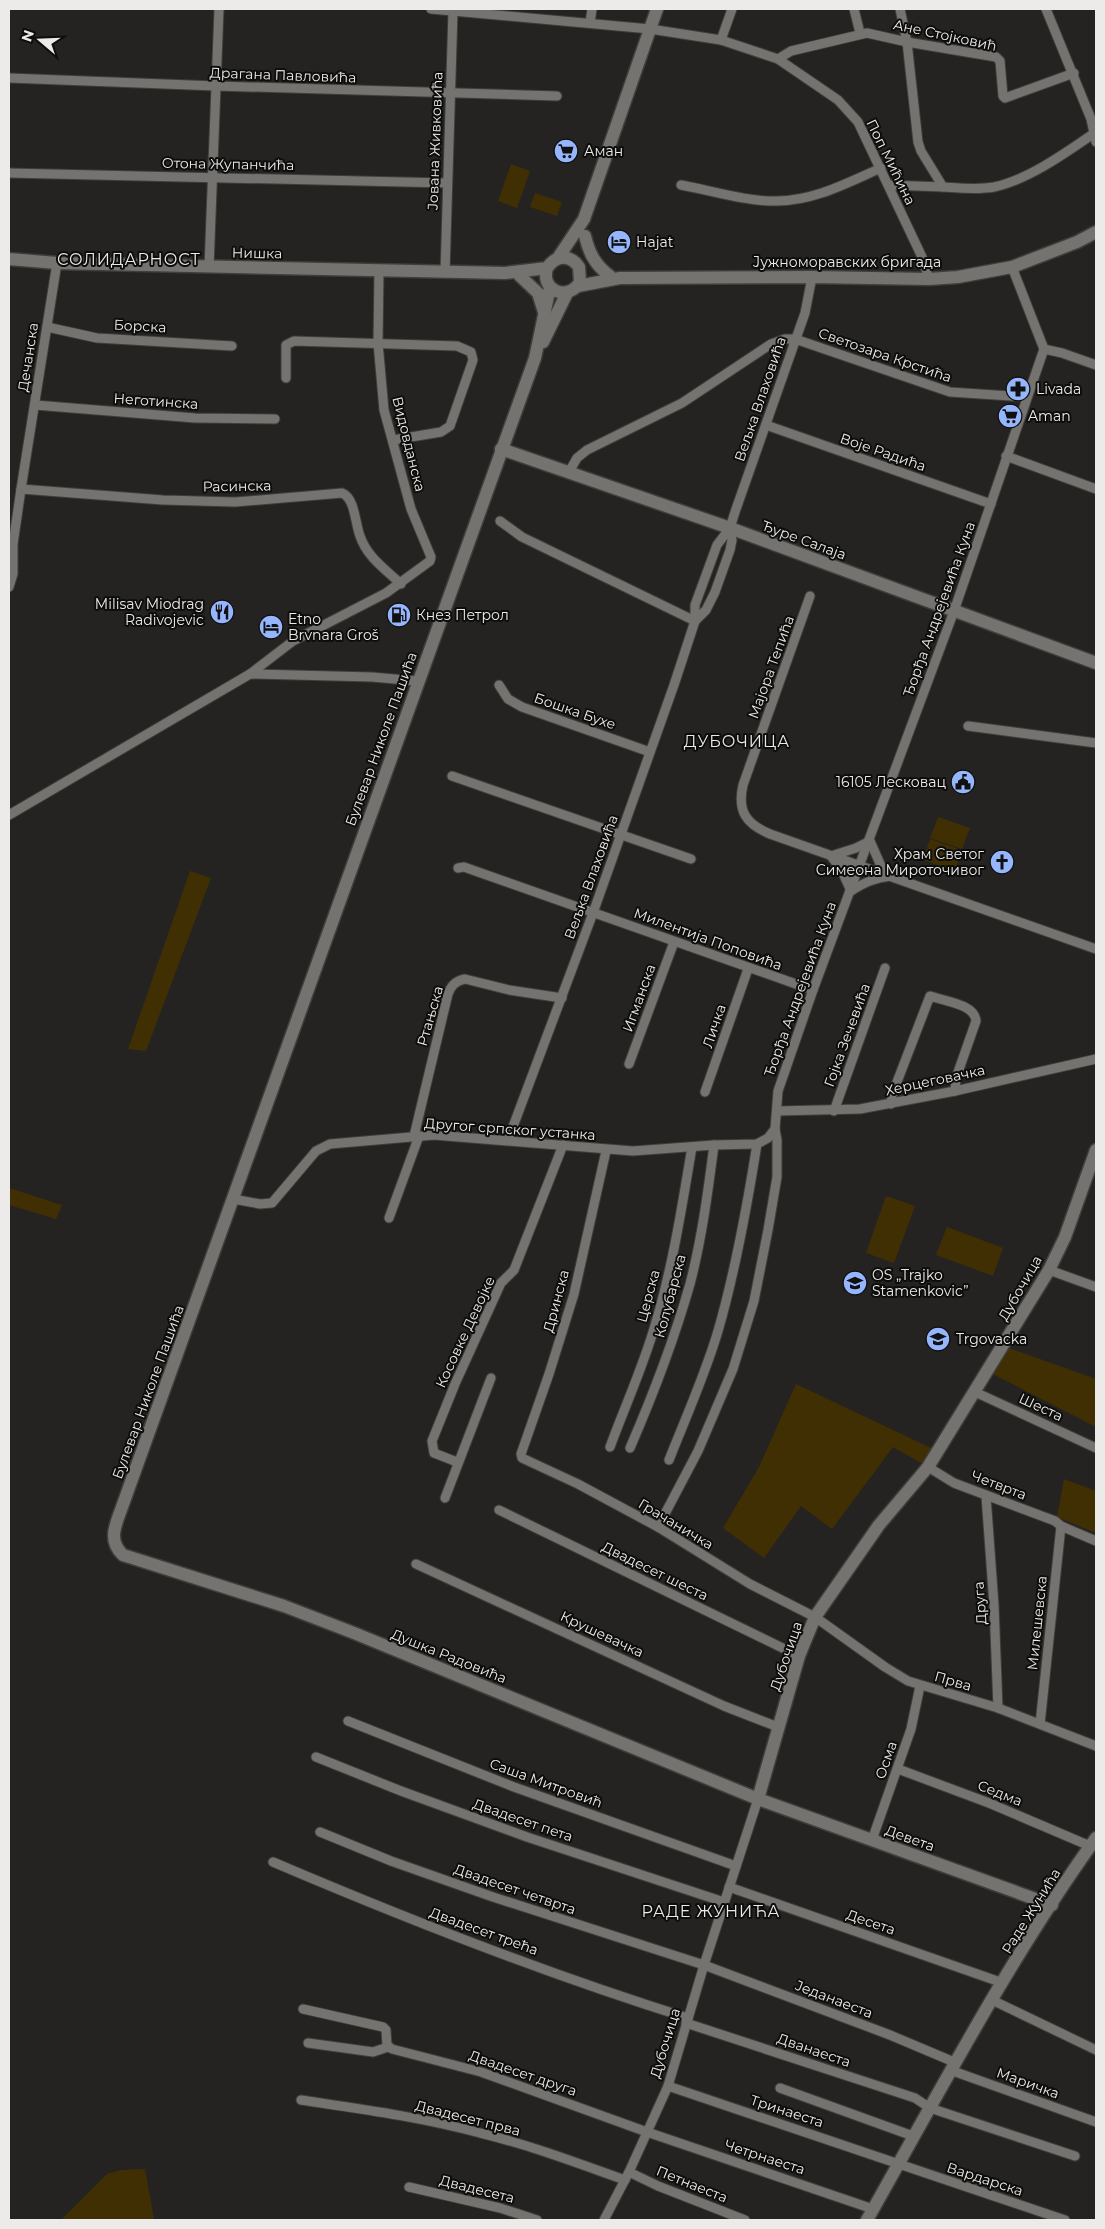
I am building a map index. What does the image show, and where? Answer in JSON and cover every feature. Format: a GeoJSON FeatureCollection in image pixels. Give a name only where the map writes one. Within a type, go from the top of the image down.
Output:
{"type":"FeatureCollection","features":[{"type":"Feature","properties":{"kind":"street"},"geometry":{"type":"LineString","coordinates":[[209,267],[219,9]]}},
{"type":"Feature","properties":{"kind":"street","name":"Поп Мићина"},"geometry":{"type":"LineString","coordinates":[[431,9],[650,29],[721,40],[778,59],[823,89],[849,111],[858,122],[889,185],[930,279]]}},
{"type":"Feature","properties":{"kind":"street"},"geometry":{"type":"LineString","coordinates":[[590,24],[592,9]]}},
{"type":"Feature","properties":{"kind":"street"},"geometry":{"type":"LineString","coordinates":[[548,278],[558,258],[584,219],[657,9]]}},
{"type":"Feature","properties":{"kind":"street"},"geometry":{"type":"LineString","coordinates":[[721,40],[732,9]]}},
{"type":"Feature","properties":{"kind":"street"},"geometry":{"type":"LineString","coordinates":[[854,9],[860,33]]}},
{"type":"Feature","properties":{"kind":"street"},"geometry":{"type":"LineString","coordinates":[[900,9],[907,42],[918,142],[921,151],[943,187]]}},
{"type":"Feature","properties":{"kind":"street"},"geometry":{"type":"LineString","coordinates":[[889,185],[982,188],[1008,183],[1096,136],[1092,119],[1074,73],[1046,9]]}},
{"type":"Feature","properties":{"kind":"street","name":"Јована Живковића"},"geometry":{"type":"LineString","coordinates":[[445,273],[452,11]]}},
{"type":"Feature","properties":{"kind":"street","name":"Ане Стојковић"},"geometry":{"type":"LineString","coordinates":[[778,59],[791,51],[860,33],[867,33],[999,59],[1003,96],[1005,98],[1074,73]]}},
{"type":"Feature","properties":{"kind":"street","name":"Драгана Павловића"},"geometry":{"type":"LineString","coordinates":[[9,78],[450,94],[557,96]]}},
{"type":"Feature","properties":{"kind":"street"},"geometry":{"type":"LineString","coordinates":[[681,185],[764,200],[791,200],[823,193],[881,168]]}},
{"type":"Feature","properties":{"kind":"street","name":"Отона Жупанчића"},"geometry":{"type":"LineString","coordinates":[[9,173],[447,183]]}},
{"type":"Feature","properties":{"kind":"street"},"geometry":{"type":"LineString","coordinates":[[584,219],[588,249],[595,262],[615,277]]}},
{"type":"Feature","properties":{"kind":"street","name":"Јужноморавских бригада"},"geometry":{"type":"LineString","coordinates":[[572,290],[615,277],[930,279],[958,277],[1012,268],[1077,242],[1096,232]]}},
{"type":"Feature","properties":{"kind":"street"},"geometry":{"type":"LineString","coordinates":[[535,358],[572,290],[582,277],[578,265],[585,236]]}},
{"type":"Feature","properties":{"kind":"street"},"geometry":{"type":"LineString","coordinates":[[558,258],[568,258],[578,265]]}},
{"type":"Feature","properties":{"kind":"street","name":"Нишка"},"geometry":{"type":"LineString","coordinates":[[9,260],[209,267],[505,273]]}},
{"type":"Feature","properties":{"kind":"street","name":"Дечанска"},"geometry":{"type":"LineString","coordinates":[[9,587],[13,574],[13,544],[20,489],[58,263]]}},
{"type":"Feature","properties":{"kind":"street","name":"Јужноморавских бригада"},"geometry":{"type":"LineString","coordinates":[[578,265],[615,277]]}},
{"type":"Feature","properties":{"kind":"street"},"geometry":{"type":"LineString","coordinates":[[1012,268],[1044,349],[1096,365]]}},
{"type":"Feature","properties":{"kind":"street","name":"Видовданска"},"geometry":{"type":"LineString","coordinates":[[379,270],[378,343],[384,410],[411,509],[431,557],[430,561],[401,584]]}},
{"type":"Feature","properties":{"kind":"street"},"geometry":{"type":"LineString","coordinates":[[505,273],[548,278]]}},
{"type":"Feature","properties":{"kind":"street"},"geometry":{"type":"LineString","coordinates":[[505,273],[548,278]]}},
{"type":"Feature","properties":{"kind":"street"},"geometry":{"type":"LineString","coordinates":[[520,276],[538,293],[545,316]]}},
{"type":"Feature","properties":{"kind":"street","name":"Вељка Влаховића"},"geometry":{"type":"LineString","coordinates":[[508,1140],[562,998],[650,752],[695,621],[695,606],[716,545],[730,528],[808,302],[812,277]]}},
{"type":"Feature","properties":{"kind":"street"},"geometry":{"type":"LineString","coordinates":[[548,278],[556,291],[572,290]]}},
{"type":"Feature","properties":{"kind":"street","name":"Булевар Николе Пашића"},"geometry":{"type":"LineString","coordinates":[[123,1555],[116,1548],[113,1540],[114,1530],[501,448],[535,358],[545,316],[548,278]]}},
{"type":"Feature","properties":{"kind":"street","name":"Борска"},"geometry":{"type":"LineString","coordinates":[[47,327],[98,338],[232,346]]}},
{"type":"Feature","properties":{"kind":"street"},"geometry":{"type":"LineString","coordinates":[[569,472],[577,458],[587,450],[682,403],[771,344],[785,339],[795,339]]}},
{"type":"Feature","properties":{"kind":"street","name":"Светозара Крстића"},"geometry":{"type":"LineString","coordinates":[[795,339],[950,392],[1027,397]]}},
{"type":"Feature","properties":{"kind":"street"},"geometry":{"type":"LineString","coordinates":[[286,378],[285,351],[289,343],[300,341],[457,346],[468,349],[473,355],[470,369],[450,426],[441,432],[393,440]]}},
{"type":"Feature","properties":{"kind":"street","name":"Ђорђа Андрејевића Куна"},"geometry":{"type":"LineString","coordinates":[[658,1528],[716,1412],[733,1369],[754,1301],[777,1177],[778,1140],[775,1129],[778,1091],[813,990],[861,866],[954,612],[1044,349]]}},
{"type":"Feature","properties":{"kind":"street","name":"Неготинска"},"geometry":{"type":"LineString","coordinates":[[35,405],[195,418],[276,419]]}},
{"type":"Feature","properties":{"kind":"street","name":"Воје Радића"},"geometry":{"type":"LineString","coordinates":[[766,425],[991,504]]}},
{"type":"Feature","properties":{"kind":"street","name":"Ђуре Салаја"},"geometry":{"type":"LineString","coordinates":[[501,448],[730,528],[1096,663]]}},
{"type":"Feature","properties":{"kind":"street"},"geometry":{"type":"LineString","coordinates":[[1006,456],[1096,489]]}},
{"type":"Feature","properties":{"kind":"street","name":"Расинска"},"geometry":{"type":"LineString","coordinates":[[20,489],[163,500],[235,502],[342,493],[350,501],[357,528],[366,549],[374,560],[401,584]]}},
{"type":"Feature","properties":{"kind":"street"},"geometry":{"type":"LineString","coordinates":[[500,521],[522,537],[695,621]]}},
{"type":"Feature","properties":{"kind":"street","name":"Вељка Влаховића"},"geometry":{"type":"LineString","coordinates":[[695,621],[706,610],[715,592],[730,550],[732,540],[730,528]]}},
{"type":"Feature","properties":{"kind":"street"},"geometry":{"type":"LineString","coordinates":[[9,815],[250,674],[293,641],[401,584]]}},
{"type":"Feature","properties":{"kind":"street","name":"Мајора Тепића"},"geometry":{"type":"LineString","coordinates":[[810,596],[743,785],[741,802],[747,819],[759,830],[1096,949]]}},
{"type":"Feature","properties":{"kind":"street"},"geometry":{"type":"LineString","coordinates":[[250,674],[372,677],[418,681]]}},
{"type":"Feature","properties":{"kind":"street","name":"Бошка Бухе"},"geometry":{"type":"LineString","coordinates":[[499,686],[508,699],[522,707],[650,752]]}},
{"type":"Feature","properties":{"kind":"street"},"geometry":{"type":"LineString","coordinates":[[968,726],[1096,743]]}},
{"type":"Feature","properties":{"kind":"street"},"geometry":{"type":"LineString","coordinates":[[452,776],[691,858]]}},
{"type":"Feature","properties":{"kind":"street"},"geometry":{"type":"LineString","coordinates":[[870,841],[881,866],[891,876],[869,880],[851,891],[841,869],[831,856],[856,848],[870,841]]}},
{"type":"Feature","properties":{"kind":"street","name":"Милентија Поповића"},"geometry":{"type":"LineString","coordinates":[[458,868],[464,867],[748,969],[813,990]]}},
{"type":"Feature","properties":{"kind":"street","name":"Игманска"},"geometry":{"type":"LineString","coordinates":[[629,1064],[674,942]]}},
{"type":"Feature","properties":{"kind":"street","name":"Гојка Зечевића"},"geometry":{"type":"LineString","coordinates":[[834,1111],[885,968]]}},
{"type":"Feature","properties":{"kind":"street","name":"Личка"},"geometry":{"type":"LineString","coordinates":[[705,1092],[748,969]]}},
{"type":"Feature","properties":{"kind":"street","name":"Ртањска"},"geometry":{"type":"LineString","coordinates":[[389,1218],[416,1136],[451,986],[464,979],[509,990],[562,998]]}},
{"type":"Feature","properties":{"kind":"street"},"geometry":{"type":"LineString","coordinates":[[891,1104],[892,1095],[930,996],[971,1009],[976,1017],[956,1078],[955,1091]]}},
{"type":"Feature","properties":{"kind":"street","name":"Херцеговачка"},"geometry":{"type":"LineString","coordinates":[[777,1111],[834,1111],[891,1104],[1096,1059]]}},
{"type":"Feature","properties":{"kind":"street"},"geometry":{"type":"LineString","coordinates":[[669,1460],[698,1387],[722,1318],[743,1230],[757,1144],[768,1138],[775,1129]]}},
{"type":"Feature","properties":{"kind":"street","name":"Другог српског устанка"},"geometry":{"type":"LineString","coordinates":[[233,1199],[260,1204],[272,1203],[316,1151],[325,1145],[416,1136],[454,1136],[633,1151],[757,1144]]}},
{"type":"Feature","properties":{"kind":"street","name":"Колубарска"},"geometry":{"type":"LineString","coordinates":[[630,1448],[675,1335],[690,1282],[705,1209],[714,1145]]}},
{"type":"Feature","properties":{"kind":"street","name":"Косовке Девојке"},"geometry":{"type":"LineString","coordinates":[[457,1462],[434,1453],[432,1441],[454,1384],[501,1283],[514,1270],[563,1146]]}},
{"type":"Feature","properties":{"kind":"street","name":"Церска"},"geometry":{"type":"LineString","coordinates":[[610,1447],[655,1325],[662,1300],[678,1235],[692,1147]]}},
{"type":"Feature","properties":{"kind":"street","name":"Дринска"},"geometry":{"type":"LineString","coordinates":[[521,1456],[574,1294],[606,1150]]}},
{"type":"Feature","properties":{"kind":"street","name":"Дубочица"},"geometry":{"type":"LineString","coordinates":[[604,2220],[627,2176],[668,2086],[704,1965],[758,1799],[799,1656],[816,1617],[879,1525],[928,1467],[1049,1270],[1065,1237],[1096,1150]]}},
{"type":"Feature","properties":{"kind":"street"},"geometry":{"type":"LineString","coordinates":[[1049,1270],[1096,1288]]}},
{"type":"Feature","properties":{"kind":"street"},"geometry":{"type":"LineString","coordinates":[[445,1498],[490,1378]]}},
{"type":"Feature","properties":{"kind":"street","name":"Шеста"},"geometry":{"type":"LineString","coordinates":[[975,1392],[1096,1448]]}},
{"type":"Feature","properties":{"kind":"street","name":"Грачаничка"},"geometry":{"type":"LineString","coordinates":[[521,1456],[578,1484],[658,1528],[750,1584],[816,1617]]}},
{"type":"Feature","properties":{"kind":"street","name":"Четврта"},"geometry":{"type":"LineString","coordinates":[[928,1467],[954,1483],[1055,1521],[1061,1526],[1096,1541]]}},
{"type":"Feature","properties":{"kind":"street","name":"Друга"},"geometry":{"type":"LineString","coordinates":[[986,1496],[995,1614],[998,1708]]}},
{"type":"Feature","properties":{"kind":"street","name":"Двадесет шеста"},"geometry":{"type":"LineString","coordinates":[[499,1510],[799,1656]]}},
{"type":"Feature","properties":{"kind":"street","name":"Милешевска"},"geometry":{"type":"LineString","coordinates":[[1040,1724],[1061,1526]]}},
{"type":"Feature","properties":{"kind":"street","name":"Душка Радовића"},"geometry":{"type":"LineString","coordinates":[[123,1555],[284,1606],[758,1799]]}},
{"type":"Feature","properties":{"kind":"street","name":"Крушевачка"},"geometry":{"type":"LineString","coordinates":[[416,1564],[724,1706],[778,1727]]}},
{"type":"Feature","properties":{"kind":"street","name":"Прва"},"geometry":{"type":"LineString","coordinates":[[816,1617],[885,1667],[920,1686],[998,1708],[1096,1746]]}},
{"type":"Feature","properties":{"kind":"street","name":"Осма"},"geometry":{"type":"LineString","coordinates":[[872,1840],[911,1729],[920,1686]]}},
{"type":"Feature","properties":{"kind":"street","name":"Саша Митровић"},"geometry":{"type":"LineString","coordinates":[[348,1721],[514,1787],[736,1866]]}},
{"type":"Feature","properties":{"kind":"street","name":"Двадесет пета"},"geometry":{"type":"LineString","coordinates":[[316,1757],[401,1791],[527,1837],[724,1902]]}},
{"type":"Feature","properties":{"kind":"street","name":"Седма"},"geometry":{"type":"LineString","coordinates":[[898,1768],[1093,1842]]}},
{"type":"Feature","properties":{"kind":"street","name":"Девета"},"geometry":{"type":"LineString","coordinates":[[758,1799],[1052,1905]]}},
{"type":"Feature","properties":{"kind":"street","name":"Двадесет четврта"},"geometry":{"type":"LineString","coordinates":[[320,1832],[391,1861],[493,1897],[704,1965]]}},
{"type":"Feature","properties":{"kind":"street","name":"Раде Жунића"},"geometry":{"type":"LineString","coordinates":[[871,2217],[897,2164],[952,2066],[1093,1842]]}},
{"type":"Feature","properties":{"kind":"street","name":"Двадесет трећа"},"geometry":{"type":"LineString","coordinates":[[273,1862],[375,1906],[687,2020]]}},
{"type":"Feature","properties":{"kind":"street","name":"Десета"},"geometry":{"type":"LineString","coordinates":[[729,1887],[1003,1983]]}},
{"type":"Feature","properties":{"kind":"street","name":"Једанаеста"},"geometry":{"type":"LineString","coordinates":[[704,1965],[890,2035],[952,2066]]}},
{"type":"Feature","properties":{"kind":"street"},"geometry":{"type":"LineString","coordinates":[[992,2000],[1096,2050]]}},
{"type":"Feature","properties":{"kind":"street"},"geometry":{"type":"LineString","coordinates":[[303,2009],[383,2027],[386,2030],[388,2047]]}},
{"type":"Feature","properties":{"kind":"street","name":"Дванаеста"},"geometry":{"type":"LineString","coordinates":[[687,2020],[915,2098],[930,2108]]}},
{"type":"Feature","properties":{"kind":"street","name":"Двадесет друга"},"geometry":{"type":"LineString","coordinates":[[308,2043],[373,2052],[388,2047],[481,2072],[647,2132]]}},
{"type":"Feature","properties":{"kind":"street","name":"Маричка"},"geometry":{"type":"LineString","coordinates":[[952,2066],[1096,2122]]}},
{"type":"Feature","properties":{"kind":"street","name":"Тринаеста"},"geometry":{"type":"LineString","coordinates":[[668,2086],[809,2132],[897,2164]]}},
{"type":"Feature","properties":{"kind":"street"},"geometry":{"type":"LineString","coordinates":[[780,2088],[914,2136]]}},
{"type":"Feature","properties":{"kind":"street","name":"Двадесет прва"},"geometry":{"type":"LineString","coordinates":[[300,2100],[410,2117],[481,2133],[627,2176]]}},
{"type":"Feature","properties":{"kind":"street"},"geometry":{"type":"LineString","coordinates":[[930,2108],[1075,2156]]}},
{"type":"Feature","properties":{"kind":"street","name":"Четрнаеста"},"geometry":{"type":"LineString","coordinates":[[647,2132],[871,2217]]}},
{"type":"Feature","properties":{"kind":"street","name":"Вардарска"},"geometry":{"type":"LineString","coordinates":[[897,2164],[1064,2220]]}},
{"type":"Feature","properties":{"kind":"street","name":"Петнаеста"},"geometry":{"type":"LineString","coordinates":[[627,2176],[745,2220]]}},
{"type":"Feature","properties":{"kind":"street","name":"Двадесета"},"geometry":{"type":"LineString","coordinates":[[409,2187],[500,2208],[537,2220]]}},
{"type":"Feature","properties":{"kind":"shaded area"},"geometry":{"type":"Polygon","coordinates":[[[511,164],[530,171],[517,208],[498,201],[511,164]]]}},
{"type":"Feature","properties":{"kind":"shaded area"},"geometry":{"type":"Polygon","coordinates":[[[535,193],[562,202],[557,216],[530,207],[535,193]]]}},
{"type":"Feature","properties":{"kind":"shaded area"},"geometry":{"type":"Polygon","coordinates":[[[938,817],[970,828],[962,849],[930,838],[938,817]]]}},
{"type":"Feature","properties":{"kind":"shaded area"},"geometry":{"type":"Polygon","coordinates":[[[930,839],[962,850],[955,871],[923,860],[930,839]]]}},
{"type":"Feature","properties":{"kind":"shaded area"},"geometry":{"type":"Polygon","coordinates":[[[190,871],[211,878],[146,1051],[128,1049],[190,871]]]}},
{"type":"Feature","properties":{"kind":"shaded area"},"geometry":{"type":"Polygon","coordinates":[[[9,1188],[62,1205],[56,1219],[9,1205],[9,1188]]]}},
{"type":"Feature","properties":{"kind":"shaded area"},"geometry":{"type":"Polygon","coordinates":[[[886,1196],[915,1206],[894,1263],[866,1253],[886,1196]]]}},
{"type":"Feature","properties":{"kind":"shaded area"},"geometry":{"type":"Polygon","coordinates":[[[947,1227],[1003,1248],[993,1276],[936,1255],[947,1227]]]}},
{"type":"Feature","properties":{"kind":"shaded area"},"geometry":{"type":"Polygon","coordinates":[[[1003,1346],[1096,1379],[1096,1427],[987,1371],[1003,1346]]]}},
{"type":"Feature","properties":{"kind":"shaded area"},"geometry":{"type":"Polygon","coordinates":[[[796,1384],[931,1448],[923,1464],[893,1447],[832,1529],[801,1506],[764,1558],[723,1528],[759,1467],[796,1384]]]}},
{"type":"Feature","properties":{"kind":"shaded area"},"geometry":{"type":"Polygon","coordinates":[[[1064,1479],[1096,1491],[1096,1533],[1057,1517],[1064,1479]]]}},
{"type":"Feature","properties":{"kind":"shaded area"},"geometry":{"type":"Polygon","coordinates":[[[145,2169],[154,2219],[61,2220],[107,2174],[121,2170],[145,2169]]]}},
{"type":"Feature","properties":{"kind":"place","name":"Аман"},"geometry":{"type":"Point","coordinates":[566,151]}},
{"type":"Feature","properties":{"kind":"place","name":"Hajat"},"geometry":{"type":"Point","coordinates":[619,242]}},
{"type":"Feature","properties":{"kind":"place","name":"Livada"},"geometry":{"type":"Point","coordinates":[1018,389]}},
{"type":"Feature","properties":{"kind":"place","name":"Aman"},"geometry":{"type":"Point","coordinates":[1010,416]}},
{"type":"Feature","properties":{"kind":"place","name":"Milisav Miodrag Radivojevic"},"geometry":{"type":"Point","coordinates":[222,612]}},
{"type":"Feature","properties":{"kind":"place","name":"Кнез Петрол"},"geometry":{"type":"Point","coordinates":[399,615]}},
{"type":"Feature","properties":{"kind":"place","name":"Etno Brvnara Groš"},"geometry":{"type":"Point","coordinates":[271,627]}},
{"type":"Feature","properties":{"kind":"place","name":"16105 Лесковац"},"geometry":{"type":"Point","coordinates":[963,782]}},
{"type":"Feature","properties":{"kind":"place","name":"Храм Светог Симеона Мироточивог"},"geometry":{"type":"Point","coordinates":[1002,862]}},
{"type":"Feature","properties":{"kind":"place","name":"OS „Trajko Stamenkovic”"},"geometry":{"type":"Point","coordinates":[855,1283]}},
{"type":"Feature","properties":{"kind":"place","name":"Trgovacka"},"geometry":{"type":"Point","coordinates":[938,1339]}},
{"type":"Feature","properties":{"kind":"district","name":"СОЛИДАРНОСТ"},"geometry":{"type":"Point","coordinates":[129,259]}},
{"type":"Feature","properties":{"kind":"district","name":"ДУБОЧИЦА"},"geometry":{"type":"Point","coordinates":[737,741]}},
{"type":"Feature","properties":{"kind":"district","name":"РАДЕ ЖУНИЋА"},"geometry":{"type":"Point","coordinates":[711,1911]}}]}
